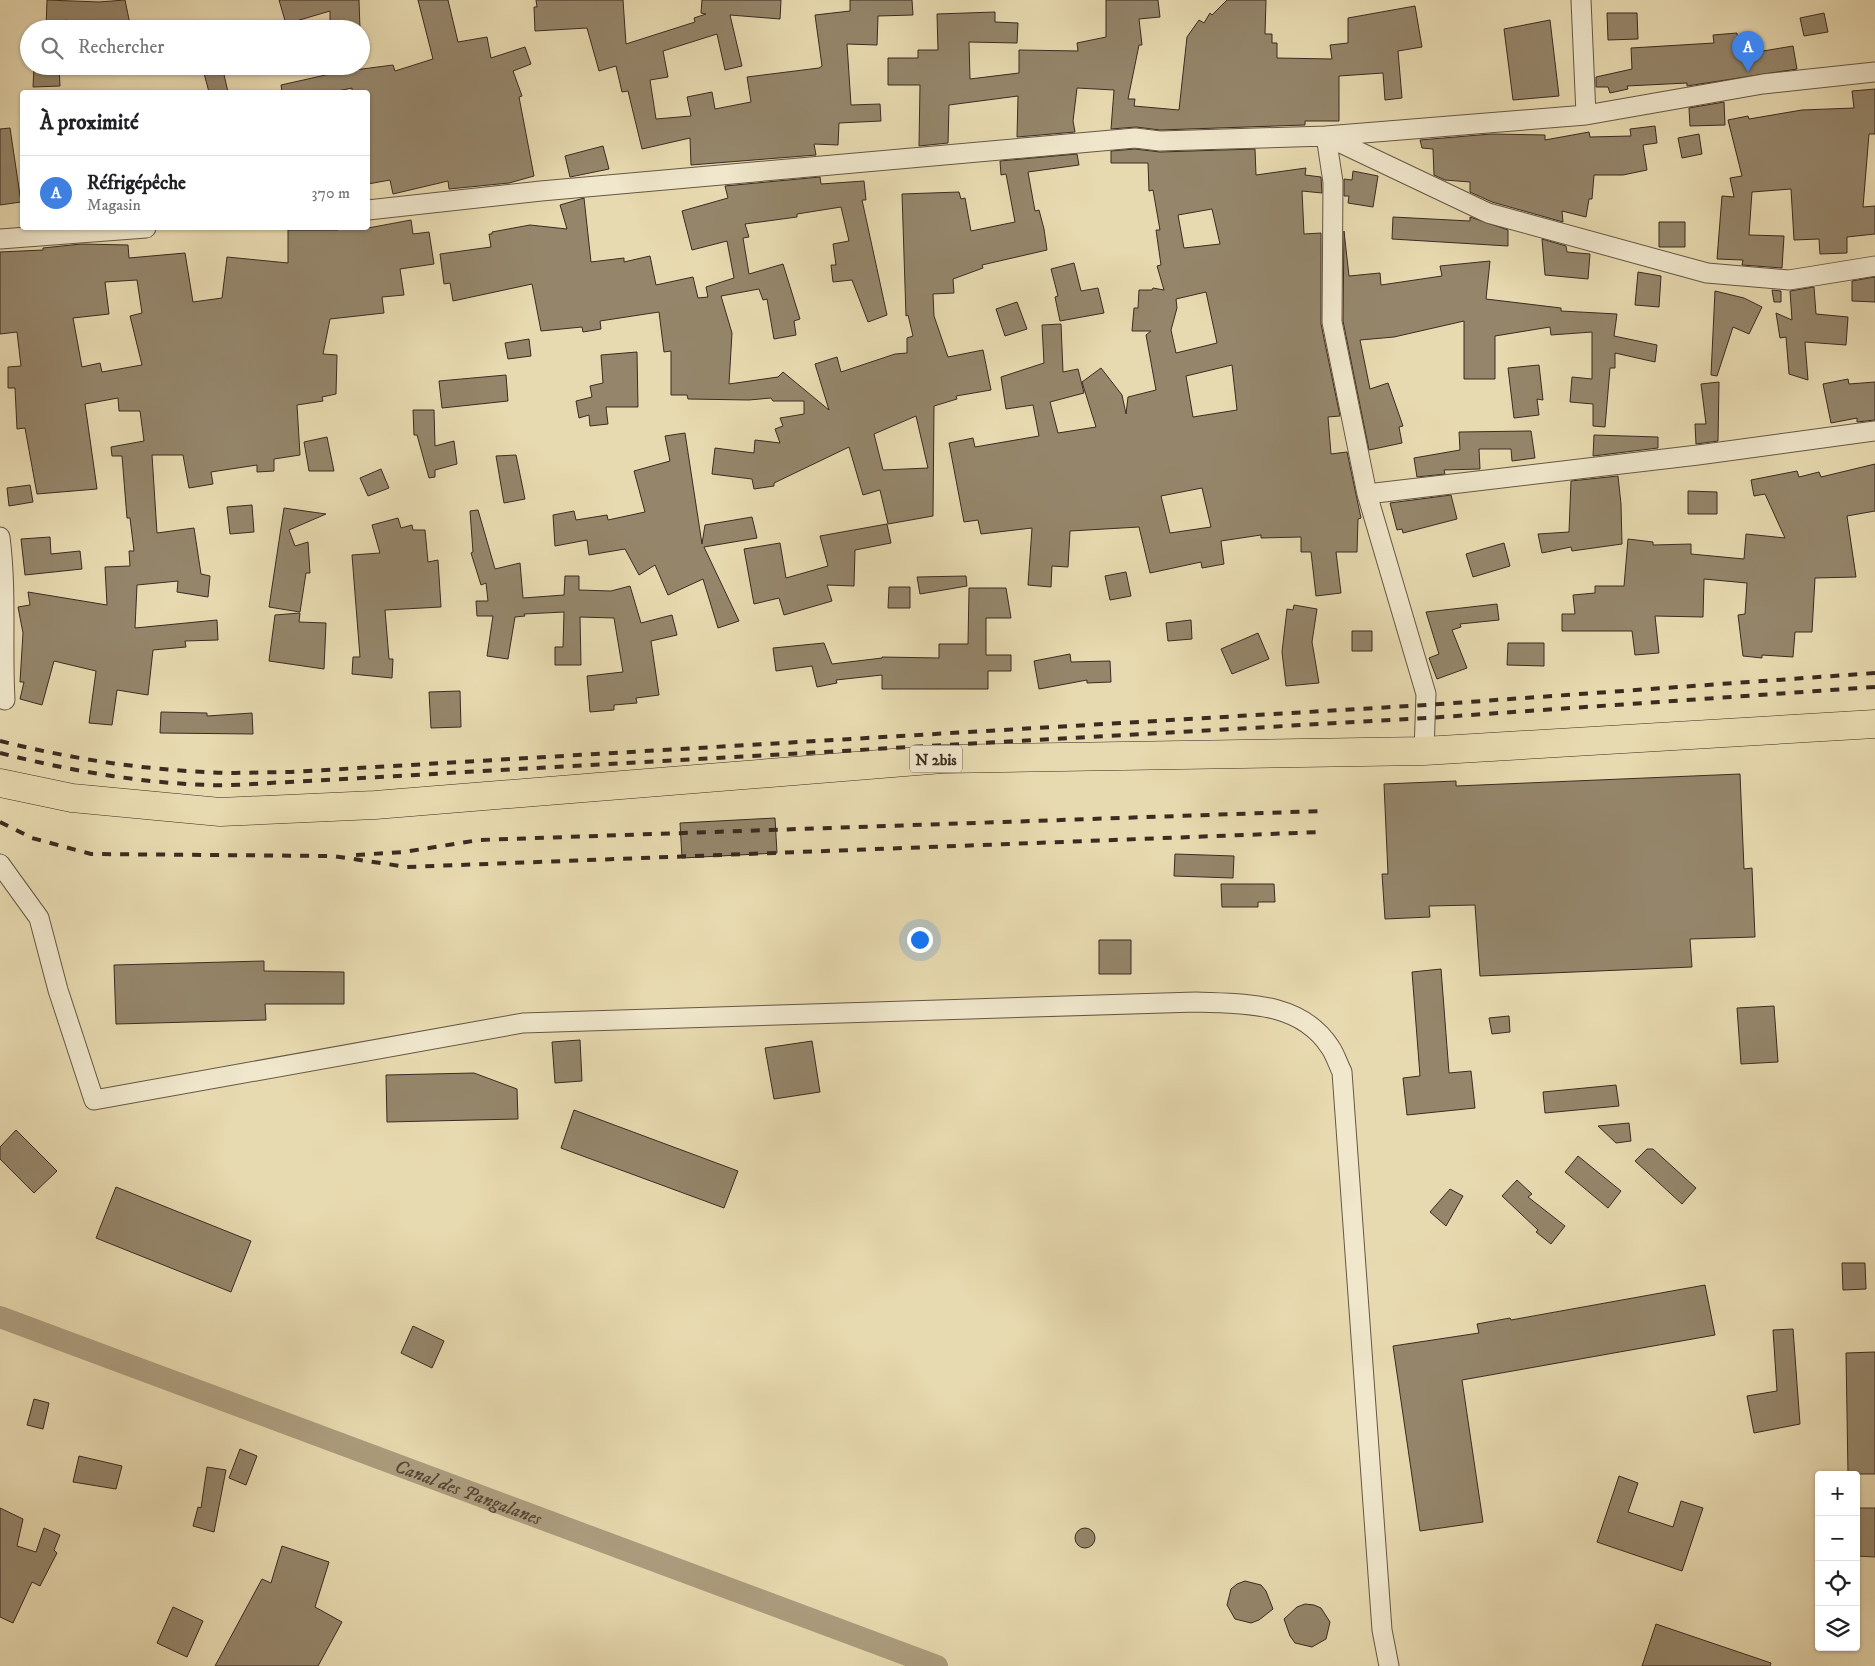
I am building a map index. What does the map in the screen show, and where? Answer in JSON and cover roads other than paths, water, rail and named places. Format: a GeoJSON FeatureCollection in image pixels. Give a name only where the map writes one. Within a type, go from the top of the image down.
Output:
{"type":"FeatureCollection","features":[{"type":"Feature","properties":{"kind":"main road","name":"N 2bis"},"geometry":{"type":"LineString","coordinates":[[0,783],[72,798],[220,812],[375,805],[942,759],[1424,751],[1875,724]]}},
{"type":"Feature","properties":{"kind":"street"},"geometry":{"type":"LineString","coordinates":[[1581,0],[1586,115]]}},
{"type":"Feature","properties":{"kind":"street"},"geometry":{"type":"LineString","coordinates":[[370,210],[541,191],[1125,139],[1160,141],[1326,136],[1586,115],[1763,84],[1875,72]]}},
{"type":"Feature","properties":{"kind":"street"},"geometry":{"type":"LineString","coordinates":[[1326,136],[1488,213],[1707,273],[1789,280],[1875,266]]}},
{"type":"Feature","properties":{"kind":"street"},"geometry":{"type":"LineString","coordinates":[[1326,136],[1334,182],[1332,322],[1367,494],[1426,694],[1427,718],[1424,751]]}},
{"type":"Feature","properties":{"kind":"street"},"geometry":{"type":"LineString","coordinates":[[0,239],[119,230]]}},
{"type":"Feature","properties":{"kind":"street"},"geometry":{"type":"LineString","coordinates":[[1367,494],[1698,455],[1875,431]]}},
{"type":"Feature","properties":{"kind":"street"},"geometry":{"type":"LineString","coordinates":[[0,537],[6,603],[3,652],[5,700],[0,698]]}},
{"type":"Feature","properties":{"kind":"street"},"geometry":{"type":"LineString","coordinates":[[0,864],[39,918],[58,990],[94,1100],[523,1023],[1196,1002],[1273,1007],[1294,1015],[1314,1030],[1330,1047],[1342,1072],[1382,1630],[1389,1666]]}},
{"type":"Feature","properties":{"kind":"waterway","name":"Canal des Pangalanes"},"geometry":{"type":"LineString","coordinates":[[0,1317],[937,1666]]}},
{"type":"Feature","properties":{"kind":"railway"},"geometry":{"type":"LineString","coordinates":[[0,741],[51,753],[181,771],[217,773],[291,772],[1426,705],[1875,673]]}},
{"type":"Feature","properties":{"kind":"railway"},"geometry":{"type":"LineString","coordinates":[[0,753],[77,770],[156,782],[239,785],[1427,718],[1875,687]]}},
{"type":"Feature","properties":{"kind":"railway"},"geometry":{"type":"LineString","coordinates":[[356,855],[404,852],[479,840],[1323,811]]}},
{"type":"Feature","properties":{"kind":"railway"},"geometry":{"type":"LineString","coordinates":[[0,822],[32,838],[91,854],[333,856],[407,867],[1322,832]]}},
{"type":"Feature","properties":{"kind":"place","name":"Réfrigépêche"},"geometry":{"type":"Point","coordinates":[1748,72]}}]}
